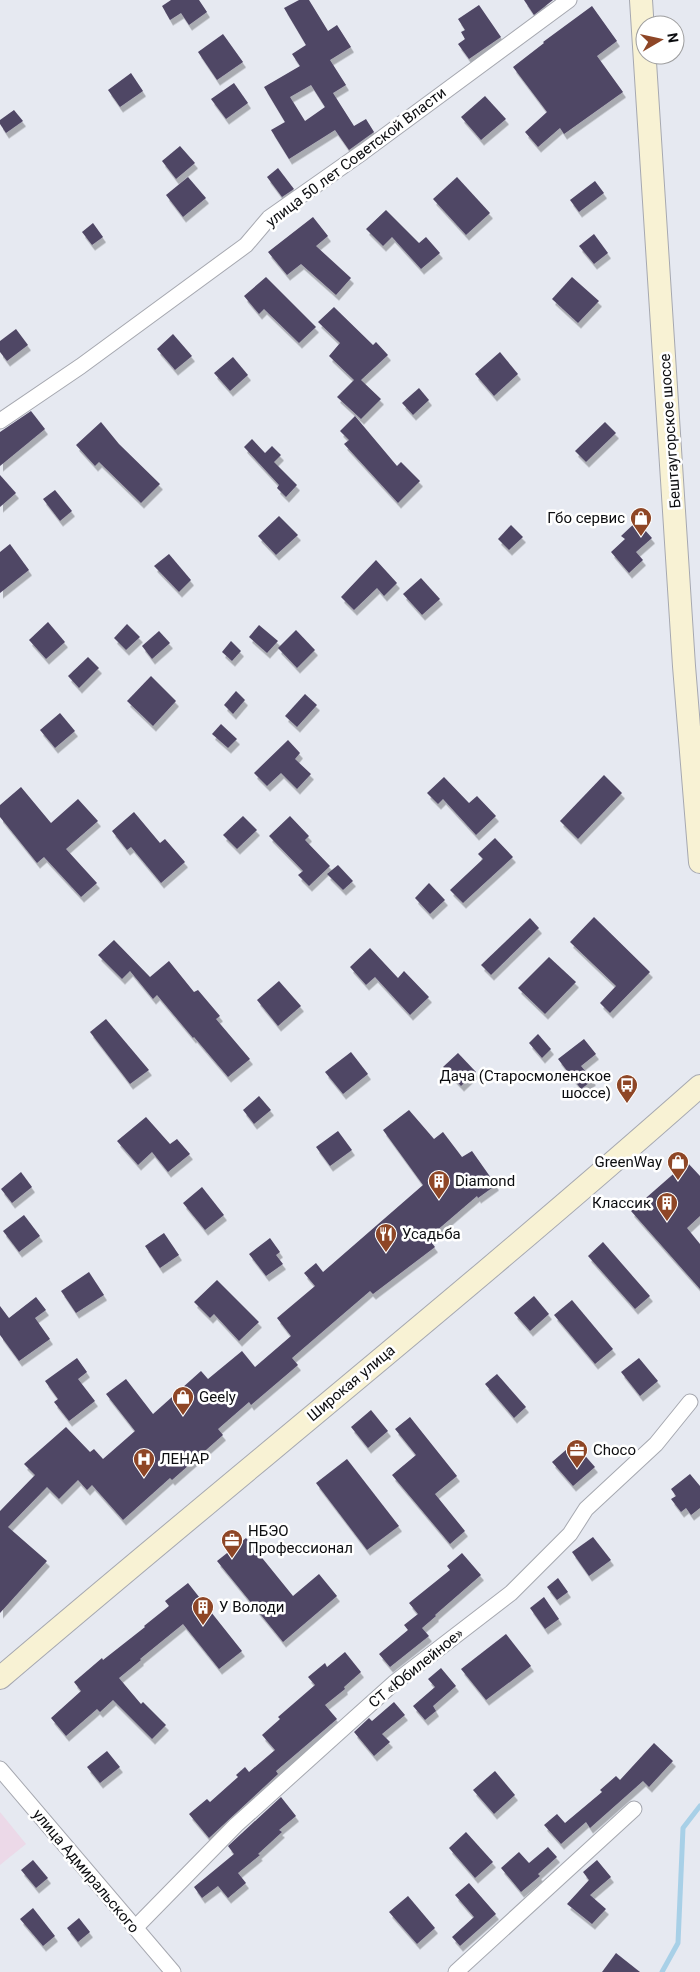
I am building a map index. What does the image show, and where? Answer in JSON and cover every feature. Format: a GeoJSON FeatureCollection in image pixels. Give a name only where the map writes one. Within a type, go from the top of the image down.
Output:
{"type":"FeatureCollection","features":[{"type":"Feature","properties":{"kind":"main road","name":"Бештаугорское шоссе"},"geometry":{"type":"LineString","coordinates":[[641,0],[684,666],[700,862]]}},
{"type":"Feature","properties":{"kind":"main road","name":"Широкая улица"},"geometry":{"type":"LineString","coordinates":[[0,1678],[139,1559],[536,1228],[696,1091],[700,1077]]}},
{"type":"Feature","properties":{"kind":"street","name":"улица 50 лет Советской Власти"},"geometry":{"type":"LineString","coordinates":[[0,421],[82,366],[246,245],[269,218],[363,152],[569,0]]}},
{"type":"Feature","properties":{"kind":"street","name":"СТ «Юбилейное»"},"geometry":{"type":"LineString","coordinates":[[134,1928],[236,1825],[394,1683],[511,1593],[570,1534],[586,1509],[656,1444],[690,1402]]}},
{"type":"Feature","properties":{"kind":"street","name":"улица Адмиральского"},"geometry":{"type":"LineString","coordinates":[[0,1769],[173,1972]]}},
{"type":"Feature","properties":{"kind":"street"},"geometry":{"type":"LineString","coordinates":[[456,1972],[634,1809]]}},
{"type":"Feature","properties":{"kind":"shaded area"},"geometry":{"type":"Polygon","coordinates":[[[0,1812],[26,1844],[0,1865],[0,1812]]]}},
{"type":"Feature","properties":{"kind":"building"},"geometry":{"type":"Polygon","coordinates":[[[171,0],[199,0],[207,12],[189,25],[181,13],[170,20],[162,6],[171,0]]]}},
{"type":"Feature","properties":{"kind":"building"},"geometry":{"type":"Polygon","coordinates":[[[299,0],[309,0],[328,31],[337,25],[351,47],[330,60],[346,85],[333,93],[354,126],[366,119],[374,132],[349,150],[335,130],[289,159],[271,130],[285,122],[264,87],[300,66],[292,54],[306,45],[284,8],[299,0]],[[311,85],[290,97],[305,121],[325,107],[311,85]]]}},
{"type":"Feature","properties":{"kind":"building"},"geometry":{"type":"Polygon","coordinates":[[[524,0],[553,0],[534,15],[524,0]]]}},
{"type":"Feature","properties":{"kind":"building"},"geometry":{"type":"Polygon","coordinates":[[[479,5],[501,37],[469,59],[458,44],[465,39],[461,32],[465,30],[458,19],[479,5]]]}},
{"type":"Feature","properties":{"kind":"building"},"geometry":{"type":"Polygon","coordinates":[[[592,6],[617,41],[597,56],[623,92],[564,134],[560,128],[538,147],[525,132],[547,112],[513,67],[592,6]]]}},
{"type":"Feature","properties":{"kind":"building"},"geometry":{"type":"Polygon","coordinates":[[[223,34],[243,62],[217,80],[198,52],[223,34]]]}},
{"type":"Feature","properties":{"kind":"building"},"geometry":{"type":"Polygon","coordinates":[[[131,73],[143,91],[120,107],[108,90],[131,73]]]}},
{"type":"Feature","properties":{"kind":"building"},"geometry":{"type":"Polygon","coordinates":[[[234,83],[248,103],[226,119],[211,99],[234,83]]]}},
{"type":"Feature","properties":{"kind":"building"},"geometry":{"type":"Polygon","coordinates":[[[485,96],[506,119],[481,140],[461,117],[485,96]]]}},
{"type":"Feature","properties":{"kind":"building"},"geometry":{"type":"Polygon","coordinates":[[[14,110],[23,121],[6,133],[0,124],[0,120],[14,110]]]}},
{"type":"Feature","properties":{"kind":"building"},"geometry":{"type":"Polygon","coordinates":[[[180,146],[195,163],[176,179],[162,161],[180,146]]]}},
{"type":"Feature","properties":{"kind":"building"},"geometry":{"type":"Polygon","coordinates":[[[278,168],[294,189],[282,197],[267,177],[278,168]]]}},
{"type":"Feature","properties":{"kind":"building"},"geometry":{"type":"Polygon","coordinates":[[[188,177],[206,198],[183,217],[166,195],[188,177]]]}},
{"type":"Feature","properties":{"kind":"building"},"geometry":{"type":"Polygon","coordinates":[[[457,177],[490,213],[466,235],[433,199],[457,177]]]}},
{"type":"Feature","properties":{"kind":"building"},"geometry":{"type":"Polygon","coordinates":[[[595,181],[604,193],[579,212],[570,200],[595,181]]]}},
{"type":"Feature","properties":{"kind":"building"},"geometry":{"type":"Polygon","coordinates":[[[386,210],[419,243],[426,237],[440,253],[421,269],[392,237],[383,246],[366,229],[386,210]]]}},
{"type":"Feature","properties":{"kind":"building"},"geometry":{"type":"Polygon","coordinates":[[[313,217],[328,236],[316,246],[351,278],[336,295],[301,264],[287,275],[268,252],[313,217]]]}},
{"type":"Feature","properties":{"kind":"building"},"geometry":{"type":"Polygon","coordinates":[[[93,223],[103,237],[92,245],[82,232],[93,223]]]}},
{"type":"Feature","properties":{"kind":"building"},"geometry":{"type":"Polygon","coordinates":[[[594,234],[608,253],[594,264],[579,246],[594,234]]]}},
{"type":"Feature","properties":{"kind":"building"},"geometry":{"type":"Polygon","coordinates":[[[266,277],[316,327],[299,343],[264,309],[259,314],[244,296],[266,277]]]}},
{"type":"Feature","properties":{"kind":"building"},"geometry":{"type":"Polygon","coordinates":[[[572,277],[599,301],[578,323],[552,299],[572,277]]]}},
{"type":"Feature","properties":{"kind":"building"},"geometry":{"type":"Polygon","coordinates":[[[334,307],[373,345],[376,342],[388,355],[361,380],[381,399],[361,419],[337,397],[354,380],[329,356],[340,343],[318,322],[334,307]]]}},
{"type":"Feature","properties":{"kind":"building"},"geometry":{"type":"Polygon","coordinates":[[[16,329],[28,345],[7,361],[0,352],[0,341],[16,329]]]}},
{"type":"Feature","properties":{"kind":"building"},"geometry":{"type":"Polygon","coordinates":[[[173,334],[192,356],[175,370],[157,349],[173,334]]]}},
{"type":"Feature","properties":{"kind":"building"},"geometry":{"type":"Polygon","coordinates":[[[500,352],[518,374],[494,396],[475,374],[500,352]]]}},
{"type":"Feature","properties":{"kind":"building"},"geometry":{"type":"Polygon","coordinates":[[[233,357],[248,375],[230,391],[214,373],[233,357]]]}},
{"type":"Feature","properties":{"kind":"building"},"geometry":{"type":"Polygon","coordinates":[[[419,388],[429,400],[413,415],[402,403],[419,388]]]}},
{"type":"Feature","properties":{"kind":"building"},"geometry":{"type":"Polygon","coordinates":[[[31,411],[45,429],[0,466],[0,432],[31,411]]]}},
{"type":"Feature","properties":{"kind":"building"},"geometry":{"type":"Polygon","coordinates":[[[355,416],[397,466],[401,462],[420,481],[398,503],[344,444],[349,440],[340,431],[355,416]]]}},
{"type":"Feature","properties":{"kind":"building"},"geometry":{"type":"Polygon","coordinates":[[[101,422],[119,444],[160,484],[141,503],[99,462],[95,466],[76,445],[101,422]]]}},
{"type":"Feature","properties":{"kind":"building"},"geometry":{"type":"Polygon","coordinates":[[[605,422],[616,433],[586,462],[575,451],[605,422]]]}},
{"type":"Feature","properties":{"kind":"building"},"geometry":{"type":"Polygon","coordinates":[[[252,439],[265,453],[272,446],[281,455],[274,462],[297,485],[286,497],[277,488],[279,485],[244,447],[252,439]]]}},
{"type":"Feature","properties":{"kind":"building"},"geometry":{"type":"Polygon","coordinates":[[[0,475],[16,493],[0,507],[0,475]]]}},
{"type":"Feature","properties":{"kind":"building"},"geometry":{"type":"Polygon","coordinates":[[[55,490],[72,511],[60,521],[43,499],[55,490]]]}},
{"type":"Feature","properties":{"kind":"building"},"geometry":{"type":"Polygon","coordinates":[[[279,516],[298,535],[276,555],[258,536],[279,516]]]}},
{"type":"Feature","properties":{"kind":"building"},"geometry":{"type":"Polygon","coordinates":[[[637,521],[652,538],[636,552],[643,560],[629,573],[611,552],[625,539],[621,536],[637,521]]]}},
{"type":"Feature","properties":{"kind":"building"},"geometry":{"type":"Polygon","coordinates":[[[511,525],[523,537],[509,550],[498,539],[511,525]]]}},
{"type":"Feature","properties":{"kind":"building"},"geometry":{"type":"Polygon","coordinates":[[[10,544],[29,570],[0,593],[0,552],[10,544]]]}},
{"type":"Feature","properties":{"kind":"building"},"geometry":{"type":"Polygon","coordinates":[[[169,554],[191,580],[179,592],[154,566],[169,554]]]}},
{"type":"Feature","properties":{"kind":"building"},"geometry":{"type":"Polygon","coordinates":[[[376,560],[397,583],[384,596],[377,588],[354,610],[341,597],[376,560]]]}},
{"type":"Feature","properties":{"kind":"building"},"geometry":{"type":"Polygon","coordinates":[[[421,578],[440,599],[422,615],[403,594],[421,578]]]}},
{"type":"Feature","properties":{"kind":"building"},"geometry":{"type":"Polygon","coordinates":[[[48,622],[65,642],[46,659],[29,640],[48,622]]]}},
{"type":"Feature","properties":{"kind":"building"},"geometry":{"type":"Polygon","coordinates":[[[127,624],[140,637],[126,650],[114,638],[127,624]]]}},
{"type":"Feature","properties":{"kind":"building"},"geometry":{"type":"Polygon","coordinates":[[[259,625],[278,641],[267,653],[249,637],[259,625]]]}},
{"type":"Feature","properties":{"kind":"building"},"geometry":{"type":"Polygon","coordinates":[[[296,630],[315,650],[297,668],[278,648],[296,630]]]}},
{"type":"Feature","properties":{"kind":"building"},"geometry":{"type":"Polygon","coordinates":[[[159,631],[170,643],[152,659],[142,646],[159,631]]]}},
{"type":"Feature","properties":{"kind":"building"},"geometry":{"type":"Polygon","coordinates":[[[231,641],[241,651],[232,661],[222,652],[231,641]]]}},
{"type":"Feature","properties":{"kind":"building"},"geometry":{"type":"Polygon","coordinates":[[[88,657],[99,668],[79,688],[68,676],[88,657]]]}},
{"type":"Feature","properties":{"kind":"building"},"geometry":{"type":"Polygon","coordinates":[[[151,676],[176,701],[153,726],[127,701],[151,676]]]}},
{"type":"Feature","properties":{"kind":"building"},"geometry":{"type":"Polygon","coordinates":[[[236,691],[245,700],[233,714],[224,705],[236,691]]]}},
{"type":"Feature","properties":{"kind":"building"},"geometry":{"type":"Polygon","coordinates":[[[305,694],[317,705],[297,727],[285,716],[305,694]]]}},
{"type":"Feature","properties":{"kind":"building"},"geometry":{"type":"Polygon","coordinates":[[[60,713],[75,731],[55,748],[40,730],[60,713]]]}},
{"type":"Feature","properties":{"kind":"building"},"geometry":{"type":"Polygon","coordinates":[[[221,724],[237,739],[228,748],[212,734],[221,724]]]}},
{"type":"Feature","properties":{"kind":"building"},"geometry":{"type":"Polygon","coordinates":[[[288,740],[300,753],[295,759],[311,774],[297,789],[281,773],[267,786],[254,773],[288,740]]]}},
{"type":"Feature","properties":{"kind":"building"},"geometry":{"type":"Polygon","coordinates":[[[604,775],[622,793],[578,839],[560,821],[604,775]]]}},
{"type":"Feature","properties":{"kind":"building"},"geometry":{"type":"Polygon","coordinates":[[[444,777],[469,803],[477,796],[496,816],[476,835],[443,799],[438,804],[427,793],[444,777]]]}},
{"type":"Feature","properties":{"kind":"building"},"geometry":{"type":"Polygon","coordinates":[[[21,787],[51,823],[78,799],[98,821],[66,849],[97,883],[81,897],[44,857],[37,863],[0,817],[0,805],[21,787]]]}},
{"type":"Feature","properties":{"kind":"building"},"geometry":{"type":"Polygon","coordinates":[[[134,812],[160,843],[165,839],[185,862],[161,883],[131,847],[127,850],[112,831],[134,812]]]}},
{"type":"Feature","properties":{"kind":"building"},"geometry":{"type":"Polygon","coordinates":[[[243,816],[257,830],[237,849],[223,835],[243,816]]]}},
{"type":"Feature","properties":{"kind":"building"},"geometry":{"type":"Polygon","coordinates":[[[290,816],[309,836],[305,840],[330,866],[309,886],[298,875],[303,871],[269,836],[290,816]]]}},
{"type":"Feature","properties":{"kind":"building"},"geometry":{"type":"Polygon","coordinates":[[[495,838],[513,857],[463,903],[450,890],[483,859],[478,854],[495,838]]]}},
{"type":"Feature","properties":{"kind":"building"},"geometry":{"type":"Polygon","coordinates":[[[338,865],[353,881],[343,890],[327,874],[338,865]]]}},
{"type":"Feature","properties":{"kind":"building"},"geometry":{"type":"Polygon","coordinates":[[[429,883],[445,900],[430,914],[415,898],[429,883]]]}},
{"type":"Feature","properties":{"kind":"building"},"geometry":{"type":"Polygon","coordinates":[[[594,917],[650,972],[610,1013],[600,1003],[616,986],[570,942],[594,917]]]}},
{"type":"Feature","properties":{"kind":"building"},"geometry":{"type":"Polygon","coordinates":[[[530,918],[539,928],[491,975],[481,965],[530,918]]]}},
{"type":"Feature","properties":{"kind":"building"},"geometry":{"type":"Polygon","coordinates":[[[114,940],[150,977],[169,961],[194,992],[198,990],[220,1016],[216,1019],[250,1059],[228,1077],[157,995],[153,999],[130,971],[122,979],[98,955],[114,940]]]}},
{"type":"Feature","properties":{"kind":"building"},"geometry":{"type":"Polygon","coordinates":[[[370,948],[398,978],[404,971],[429,997],[410,1015],[375,977],[366,985],[350,967],[370,948]]]}},
{"type":"Feature","properties":{"kind":"building"},"geometry":{"type":"Polygon","coordinates":[[[549,957],[576,982],[545,1014],[518,988],[549,957]]]}},
{"type":"Feature","properties":{"kind":"building"},"geometry":{"type":"Polygon","coordinates":[[[279,981],[301,1006],[278,1026],[257,1000],[279,981]]]}},
{"type":"Feature","properties":{"kind":"building"},"geometry":{"type":"Polygon","coordinates":[[[106,1019],[149,1070],[130,1084],[90,1032],[106,1019]]]}},
{"type":"Feature","properties":{"kind":"building"},"geometry":{"type":"Polygon","coordinates":[[[538,1034],[551,1049],[542,1058],[529,1043],[538,1034]]]}},
{"type":"Feature","properties":{"kind":"building"},"geometry":{"type":"Polygon","coordinates":[[[584,1039],[596,1054],[581,1066],[593,1080],[581,1089],[558,1059],[584,1039]]]}},
{"type":"Feature","properties":{"kind":"building"},"geometry":{"type":"Polygon","coordinates":[[[351,1052],[368,1074],[343,1094],[325,1072],[351,1052]]]}},
{"type":"Feature","properties":{"kind":"building"},"geometry":{"type":"Polygon","coordinates":[[[458,1053],[476,1072],[461,1086],[443,1067],[458,1053]]]}},
{"type":"Feature","properties":{"kind":"building"},"geometry":{"type":"Polygon","coordinates":[[[259,1096],[271,1110],[254,1124],[243,1110],[259,1096]]]}},
{"type":"Feature","properties":{"kind":"building"},"geometry":{"type":"Polygon","coordinates":[[[409,1110],[434,1139],[443,1132],[462,1157],[472,1151],[496,1185],[478,1198],[477,1196],[428,1238],[435,1247],[373,1294],[370,1291],[292,1358],[298,1365],[251,1405],[249,1402],[218,1429],[223,1435],[172,1480],[170,1478],[123,1520],[92,1485],[87,1490],[78,1480],[59,1499],[47,1487],[8,1527],[47,1561],[0,1613],[0,1511],[35,1475],[24,1464],[66,1427],[90,1452],[94,1449],[103,1459],[135,1431],[106,1394],[126,1379],[153,1414],[201,1371],[208,1379],[242,1351],[255,1367],[291,1336],[277,1318],[315,1286],[304,1273],[316,1263],[323,1272],[423,1185],[383,1130],[409,1110]]]}},
{"type":"Feature","properties":{"kind":"building"},"geometry":{"type":"Polygon","coordinates":[[[146,1117],[170,1144],[177,1139],[190,1154],[168,1172],[152,1152],[138,1165],[117,1141],[146,1117]]]}},
{"type":"Feature","properties":{"kind":"building"},"geometry":{"type":"Polygon","coordinates":[[[338,1131],[352,1150],[330,1166],[316,1147],[338,1131]]]}},
{"type":"Feature","properties":{"kind":"building","name":"Классик"},"geometry":{"type":"Polygon","coordinates":[[[687,1162],[700,1176],[700,1216],[687,1228],[700,1244],[700,1289],[631,1211],[687,1162]]]}},
{"type":"Feature","properties":{"kind":"building"},"geometry":{"type":"Polygon","coordinates":[[[21,1172],[32,1187],[12,1203],[1,1189],[21,1172]]]}},
{"type":"Feature","properties":{"kind":"building"},"geometry":{"type":"Polygon","coordinates":[[[202,1187],[224,1215],[205,1230],[183,1203],[202,1187]]]}},
{"type":"Feature","properties":{"kind":"building"},"geometry":{"type":"Polygon","coordinates":[[[24,1215],[40,1236],[19,1252],[3,1231],[24,1215]]]}},
{"type":"Feature","properties":{"kind":"building"},"geometry":{"type":"Polygon","coordinates":[[[164,1233],[179,1255],[160,1268],[145,1246],[164,1233]]]}},
{"type":"Feature","properties":{"kind":"building"},"geometry":{"type":"Polygon","coordinates":[[[270,1238],[280,1252],[276,1255],[283,1264],[266,1276],[249,1254],[270,1238]]]}},
{"type":"Feature","properties":{"kind":"building"},"geometry":{"type":"Polygon","coordinates":[[[603,1242],[650,1296],[635,1309],[588,1256],[603,1242]]]}},
{"type":"Feature","properties":{"kind":"building"},"geometry":{"type":"Polygon","coordinates":[[[89,1272],[104,1295],[76,1313],[61,1291],[89,1272]]]}},
{"type":"Feature","properties":{"kind":"building"},"geometry":{"type":"Polygon","coordinates":[[[217,1280],[259,1322],[239,1341],[214,1314],[210,1318],[194,1302],[217,1280]]]}},
{"type":"Feature","properties":{"kind":"building"},"geometry":{"type":"Polygon","coordinates":[[[534,1296],[549,1314],[530,1331],[514,1313],[534,1296]]]}},
{"type":"Feature","properties":{"kind":"building"},"geometry":{"type":"Polygon","coordinates":[[[36,1297],[46,1310],[35,1318],[50,1339],[19,1361],[0,1335],[0,1306],[9,1318],[36,1297]]]}},
{"type":"Feature","properties":{"kind":"building"},"geometry":{"type":"Polygon","coordinates":[[[572,1300],[613,1349],[595,1364],[554,1315],[572,1300]]]}},
{"type":"Feature","properties":{"kind":"building"},"geometry":{"type":"Polygon","coordinates":[[[77,1358],[87,1372],[78,1379],[95,1401],[69,1421],[54,1402],[58,1399],[45,1381],[77,1358]]]}},
{"type":"Feature","properties":{"kind":"building"},"geometry":{"type":"Polygon","coordinates":[[[639,1358],[658,1381],[640,1396],[621,1372],[639,1358]]]}},
{"type":"Feature","properties":{"kind":"building"},"geometry":{"type":"Polygon","coordinates":[[[497,1374],[526,1407],[514,1418],[485,1384],[497,1374]]]}},
{"type":"Feature","properties":{"kind":"building"},"geometry":{"type":"Polygon","coordinates":[[[371,1410],[388,1431],[368,1448],[351,1427],[371,1410]]]}},
{"type":"Feature","properties":{"kind":"building"},"geometry":{"type":"Polygon","coordinates":[[[410,1417],[457,1476],[435,1494],[465,1531],[450,1544],[392,1475],[416,1455],[395,1429],[410,1417]]]}},
{"type":"Feature","properties":{"kind":"building"},"geometry":{"type":"Polygon","coordinates":[[[574,1443],[595,1467],[573,1486],[552,1462],[574,1443]]]}},
{"type":"Feature","properties":{"kind":"building"},"geometry":{"type":"Polygon","coordinates":[[[347,1459],[399,1526],[367,1550],[316,1483],[347,1459]]]}},
{"type":"Feature","properties":{"kind":"building"},"geometry":{"type":"Polygon","coordinates":[[[690,1474],[700,1486],[700,1508],[691,1515],[686,1508],[681,1512],[671,1499],[676,1496],[671,1489],[690,1474]]]}},
{"type":"Feature","properties":{"kind":"building"},"geometry":{"type":"Polygon","coordinates":[[[593,1537],[611,1560],[589,1576],[572,1552],[593,1537]]]}},
{"type":"Feature","properties":{"kind":"building"},"geometry":{"type":"Polygon","coordinates":[[[246,1538],[293,1596],[319,1574],[337,1596],[283,1642],[217,1561],[246,1538]]]}},
{"type":"Feature","properties":{"kind":"building"},"geometry":{"type":"Polygon","coordinates":[[[462,1553],[481,1575],[422,1628],[429,1636],[390,1667],[379,1654],[408,1630],[404,1625],[418,1614],[409,1603],[450,1570],[447,1566],[462,1553]]]}},
{"type":"Feature","properties":{"kind":"building"},"geometry":{"type":"Polygon","coordinates":[[[558,1578],[568,1592],[557,1600],[547,1587],[558,1578]]]}},
{"type":"Feature","properties":{"kind":"building"},"geometry":{"type":"Polygon","coordinates":[[[188,1583],[242,1651],[219,1669],[183,1624],[119,1678],[141,1704],[143,1702],[166,1725],[152,1739],[113,1700],[100,1712],[97,1709],[66,1736],[51,1718],[81,1691],[74,1682],[102,1658],[103,1660],[145,1627],[169,1606],[165,1601],[188,1583]]]}},
{"type":"Feature","properties":{"kind":"building"},"geometry":{"type":"Polygon","coordinates":[[[544,1597],[559,1619],[545,1629],[530,1608],[544,1597]]]}},
{"type":"Feature","properties":{"kind":"building"},"geometry":{"type":"Polygon","coordinates":[[[506,1634],[531,1666],[486,1700],[461,1669],[506,1634]]]}},
{"type":"Feature","properties":{"kind":"building"},"geometry":{"type":"Polygon","coordinates":[[[345,1652],[361,1672],[344,1687],[345,1689],[325,1705],[337,1719],[276,1771],[278,1774],[209,1838],[189,1814],[207,1799],[210,1802],[238,1777],[236,1775],[245,1767],[249,1772],[275,1750],[262,1735],[280,1719],[278,1717],[315,1685],[308,1677],[325,1663],[327,1667],[345,1652]]]}},
{"type":"Feature","properties":{"kind":"building"},"geometry":{"type":"Polygon","coordinates":[[[441,1668],[456,1686],[433,1706],[436,1711],[425,1720],[413,1706],[435,1687],[428,1679],[441,1668]]]}},
{"type":"Feature","properties":{"kind":"building"},"geometry":{"type":"Polygon","coordinates":[[[394,1702],[405,1715],[382,1734],[390,1742],[374,1756],[354,1732],[369,1718],[372,1721],[394,1702]]]}},
{"type":"Feature","properties":{"kind":"building"},"geometry":{"type":"Polygon","coordinates":[[[654,1743],[673,1761],[649,1787],[643,1781],[590,1828],[586,1822],[561,1844],[544,1825],[557,1814],[565,1823],[602,1792],[600,1790],[616,1776],[620,1780],[654,1743]]]}},
{"type":"Feature","properties":{"kind":"building"},"geometry":{"type":"Polygon","coordinates":[[[107,1751],[120,1767],[100,1783],[87,1767],[107,1751]]]}},
{"type":"Feature","properties":{"kind":"building"},"geometry":{"type":"Polygon","coordinates":[[[495,1771],[515,1795],[494,1814],[473,1790],[495,1771]]]}},
{"type":"Feature","properties":{"kind":"building"},"geometry":{"type":"Polygon","coordinates":[[[281,1797],[296,1816],[279,1830],[282,1832],[258,1854],[260,1855],[238,1873],[246,1883],[228,1898],[218,1886],[202,1898],[194,1887],[234,1854],[228,1846],[281,1797]]]}},
{"type":"Feature","properties":{"kind":"building"},"geometry":{"type":"Polygon","coordinates":[[[466,1832],[493,1862],[475,1878],[449,1848],[466,1832]]]}},
{"type":"Feature","properties":{"kind":"building"},"geometry":{"type":"Polygon","coordinates":[[[548,1847],[557,1857],[538,1874],[540,1876],[521,1892],[501,1868],[519,1852],[529,1863],[548,1847]]]}},
{"type":"Feature","properties":{"kind":"building"},"geometry":{"type":"Polygon","coordinates":[[[33,1860],[48,1878],[36,1888],[21,1870],[33,1860]]]}},
{"type":"Feature","properties":{"kind":"building"},"geometry":{"type":"Polygon","coordinates":[[[597,1860],[611,1877],[590,1895],[606,1909],[592,1924],[567,1904],[589,1880],[583,1872],[597,1860]]]}},
{"type":"Feature","properties":{"kind":"building"},"geometry":{"type":"Polygon","coordinates":[[[469,1883],[496,1914],[460,1946],[452,1937],[474,1917],[455,1895],[469,1883]]]}},
{"type":"Feature","properties":{"kind":"building"},"geometry":{"type":"Polygon","coordinates":[[[408,1896],[435,1928],[417,1944],[389,1912],[408,1896]]]}},
{"type":"Feature","properties":{"kind":"building"},"geometry":{"type":"Polygon","coordinates":[[[33,1908],[55,1936],[43,1946],[20,1919],[33,1908]]]}},
{"type":"Feature","properties":{"kind":"building"},"geometry":{"type":"Polygon","coordinates":[[[79,1918],[90,1932],[78,1942],[67,1928],[79,1918]]]}},
{"type":"Feature","properties":{"kind":"building"},"geometry":{"type":"Polygon","coordinates":[[[616,1953],[640,1972],[602,1972],[616,1953]]]}},
{"type":"Feature","properties":{"kind":"waterway"},"geometry":{"type":"LineString","coordinates":[[662,1972],[678,1943],[683,1828],[700,1806]]}},
{"type":"Feature","properties":{"kind":"place","name":"Гбо cервис"},"geometry":{"type":"Point","coordinates":[641,537]}},
{"type":"Feature","properties":{"kind":"place","name":"Дача (Старосмоленское шоссе)"},"geometry":{"type":"Point","coordinates":[627,1104]}},
{"type":"Feature","properties":{"kind":"place","name":"GreenWay"},"geometry":{"type":"Point","coordinates":[678,1181]}},
{"type":"Feature","properties":{"kind":"place","name":"Diamond"},"geometry":{"type":"Point","coordinates":[439,1200]}},
{"type":"Feature","properties":{"kind":"place","name":"Классик"},"geometry":{"type":"Point","coordinates":[667,1222]}},
{"type":"Feature","properties":{"kind":"place","name":"Усадьба"},"geometry":{"type":"Point","coordinates":[386,1253]}},
{"type":"Feature","properties":{"kind":"place","name":"Geely"},"geometry":{"type":"Point","coordinates":[183,1416]}},
{"type":"Feature","properties":{"kind":"place","name":"Choco"},"geometry":{"type":"Point","coordinates":[577,1469]}},
{"type":"Feature","properties":{"kind":"place","name":"ЛЕНАР"},"geometry":{"type":"Point","coordinates":[144,1478]}},
{"type":"Feature","properties":{"kind":"place","name":"НБЭО Профессионал"},"geometry":{"type":"Point","coordinates":[232,1559]}},
{"type":"Feature","properties":{"kind":"place","name":"У Володи"},"geometry":{"type":"Point","coordinates":[203,1626]}}]}
